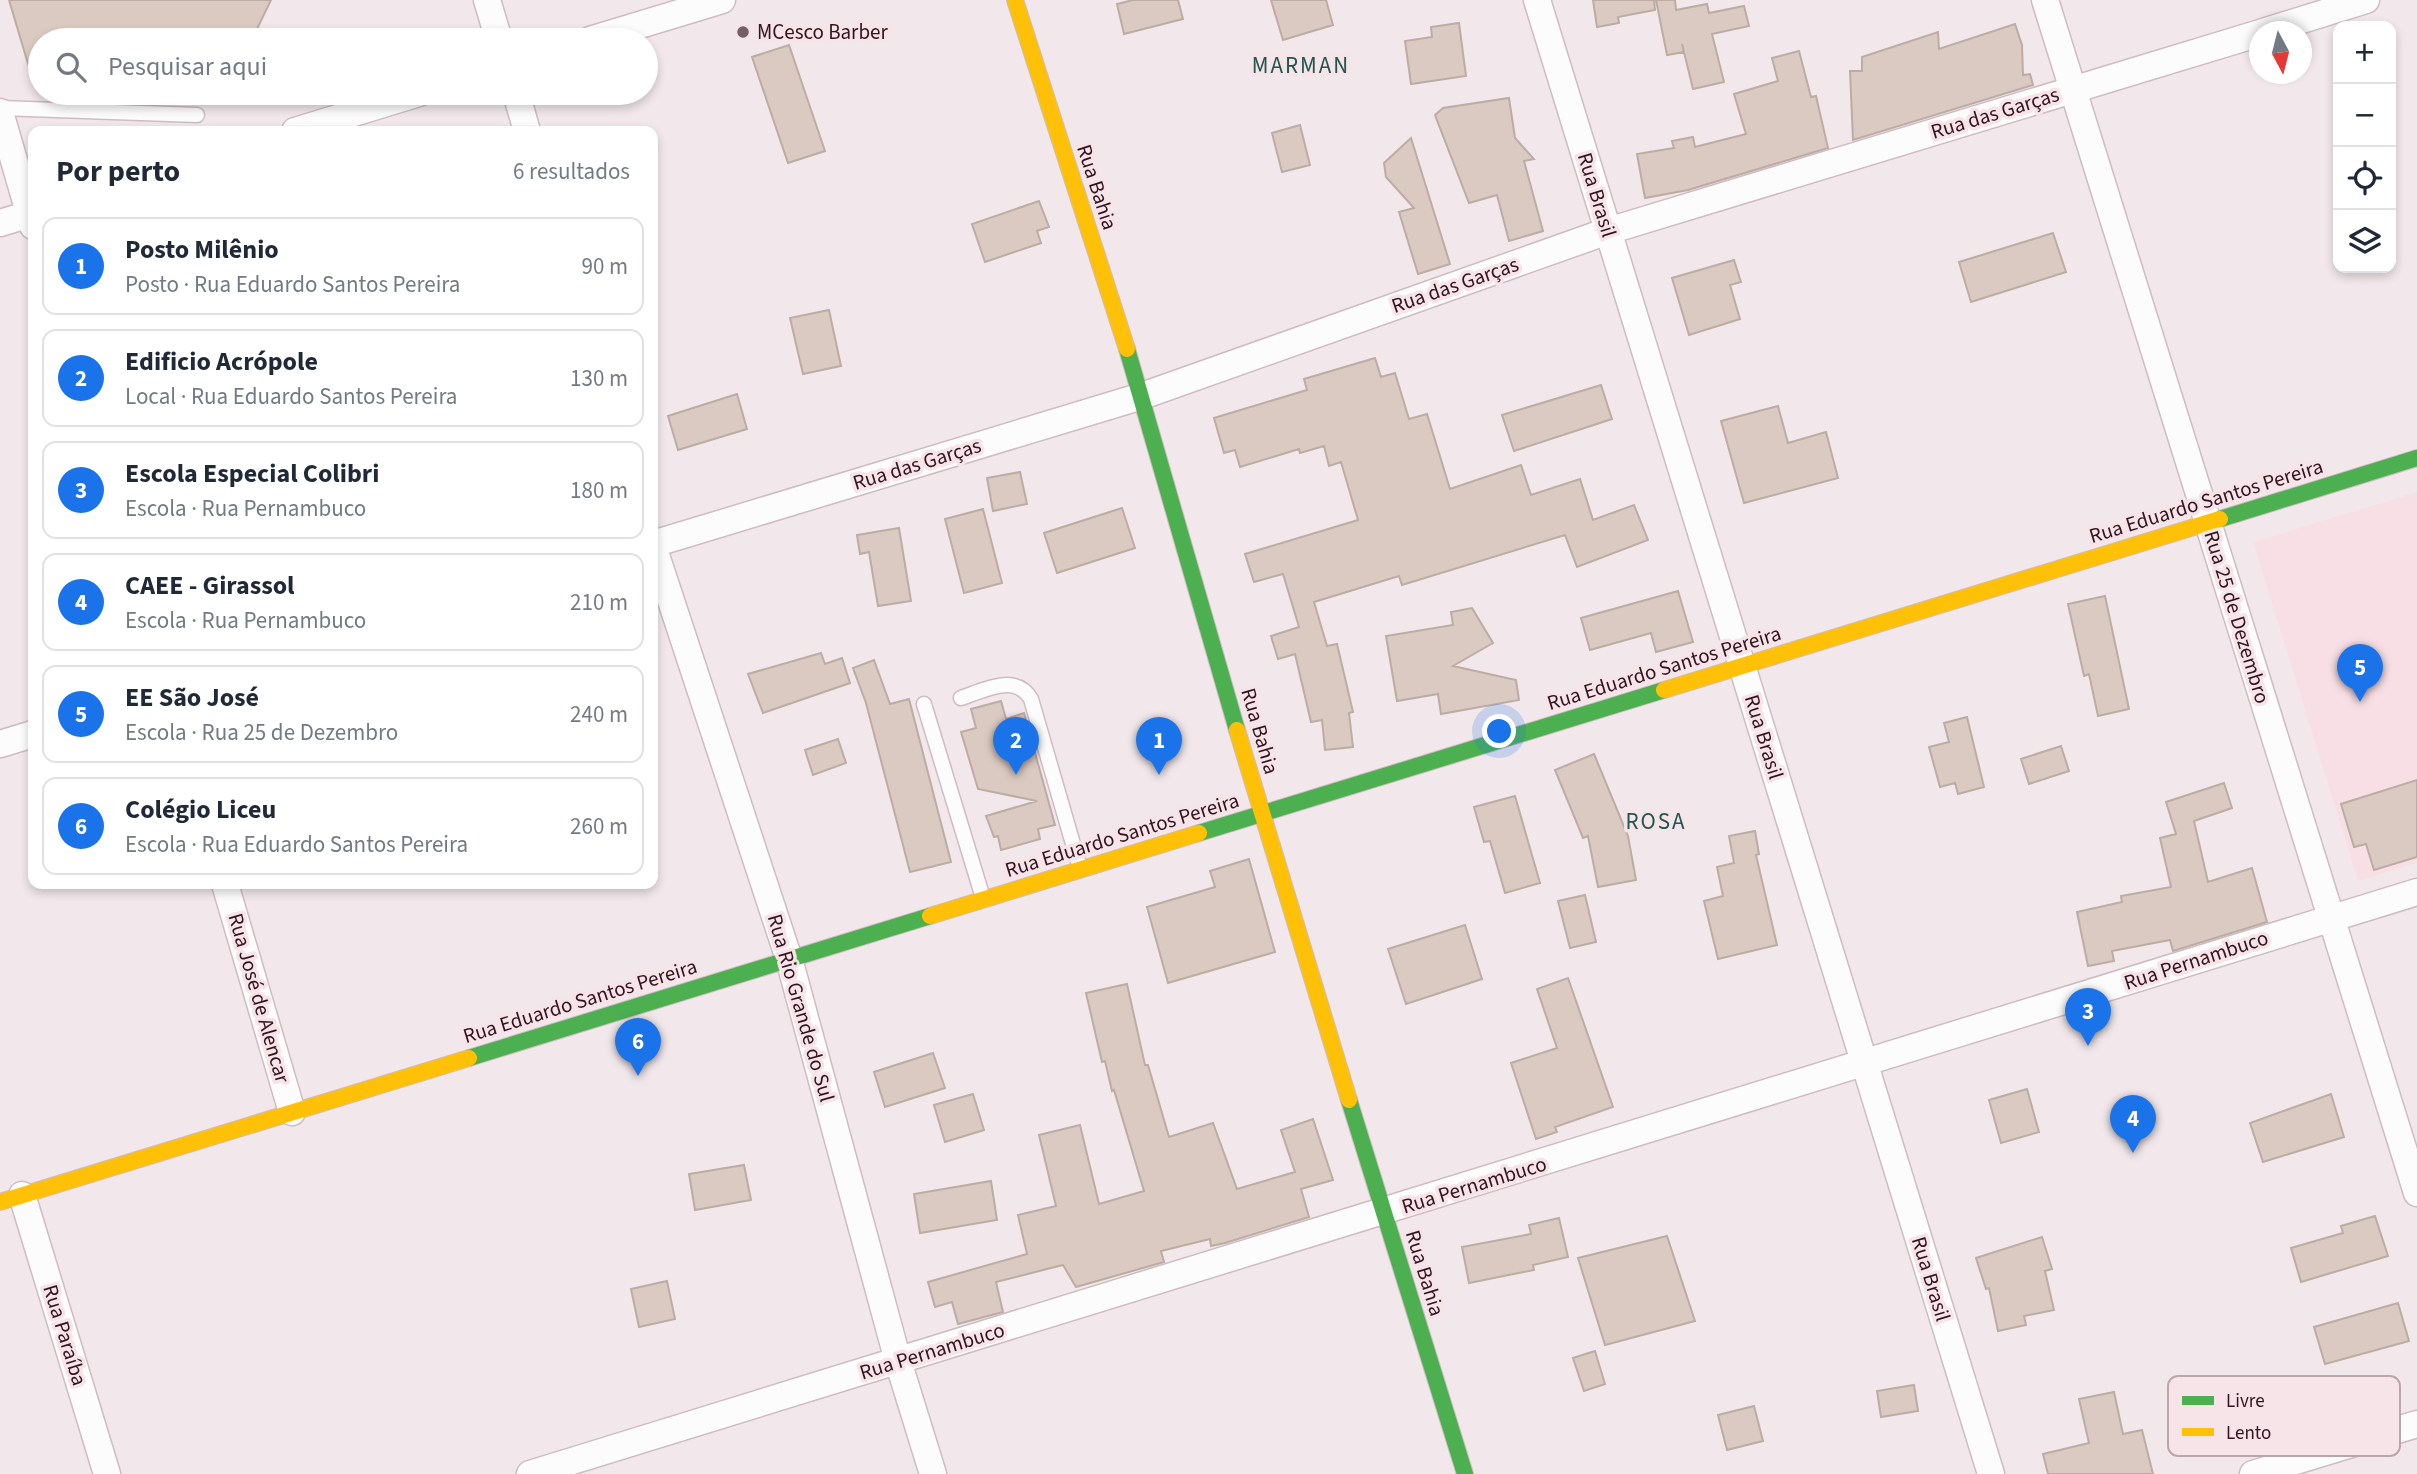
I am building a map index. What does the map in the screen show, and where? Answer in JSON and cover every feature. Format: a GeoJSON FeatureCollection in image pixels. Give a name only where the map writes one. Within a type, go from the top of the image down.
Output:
{"type":"FeatureCollection","features":[{"type":"Feature","properties":{"kind":"street"},"geometry":{"type":"LineString","coordinates":[[487,0],[495,28]]}},
{"type":"Feature","properties":{"kind":"street"},"geometry":{"type":"LineString","coordinates":[[630,28],[722,0]]}},
{"type":"Feature","properties":{"kind":"street","name":"Rua Bahia"},"geometry":{"type":"LineString","coordinates":[[1015,0],[1142,396],[1261,814],[1465,1474]]}},
{"type":"Feature","properties":{"kind":"street","name":"Rua Brasil"},"geometry":{"type":"LineString","coordinates":[[1537,0],[1991,1474]]}},
{"type":"Feature","properties":{"kind":"street","name":"Rua 25 de Dezembro"},"geometry":{"type":"LineString","coordinates":[[2045,0],[2417,1193]]}},
{"type":"Feature","properties":{"kind":"street","name":"Rua das Garças"},"geometry":{"type":"LineString","coordinates":[[2297,21],[2366,0]]}},
{"type":"Feature","properties":{"kind":"street","name":"Rua das Garças"},"geometry":{"type":"LineString","coordinates":[[658,543],[1142,396],[1608,231],[2249,36]]}},
{"type":"Feature","properties":{"kind":"street"},"geometry":{"type":"LineString","coordinates":[[311,126],[380,105]]}},
{"type":"Feature","properties":{"kind":"street"},"geometry":{"type":"LineString","coordinates":[[519,105],[526,126]]}},
{"type":"Feature","properties":{"kind":"street"},"geometry":{"type":"LineString","coordinates":[[0,109],[28,204]]}},
{"type":"Feature","properties":{"kind":"street"},"geometry":{"type":"LineString","coordinates":[[0,223],[28,219]]}},
{"type":"Feature","properties":{"kind":"street","name":"Rua Eduardo Santos Pereira"},"geometry":{"type":"LineString","coordinates":[[11,1198],[2417,458]]}},
{"type":"Feature","properties":{"kind":"street","name":"Rua Rio Grande do Sul"},"geometry":{"type":"LineString","coordinates":[[658,560],[789,959],[898,1361],[933,1474]]}},
{"type":"Feature","properties":{"kind":"street"},"geometry":{"type":"LineString","coordinates":[[0,744],[28,736]]}},
{"type":"Feature","properties":{"kind":"street","name":"Rua José de Alencar"},"geometry":{"type":"LineString","coordinates":[[226,889],[292,1112]]}},
{"type":"Feature","properties":{"kind":"street","name":"Rua Pernambuco"},"geometry":{"type":"LineString","coordinates":[[530,1474],[1865,1065],[2331,916],[2417,892]]}},
{"type":"Feature","properties":{"kind":"street","name":"Rua Paraíba"},"geometry":{"type":"LineString","coordinates":[[11,1198],[107,1474]]}},
{"type":"Feature","properties":{"kind":"street"},"geometry":{"type":"LineString","coordinates":[[2400,1429],[2417,1424]]}},
{"type":"Feature","properties":{"kind":"street"},"geometry":{"type":"LineString","coordinates":[[2253,1474],[2312,1456]]}},
{"type":"Feature","properties":{"kind":"lane"},"geometry":{"type":"LineString","coordinates":[[0,109],[197,116]]}},
{"type":"Feature","properties":{"kind":"lane"},"geometry":{"type":"LineString","coordinates":[[961,698],[998,686],[1015,684],[1025,689],[1031,699],[1080,870]]}},
{"type":"Feature","properties":{"kind":"lane"},"geometry":{"type":"LineString","coordinates":[[924,704],[983,899]]}},
{"type":"Feature","properties":{"kind":"shaded area"},"geometry":{"type":"Polygon","coordinates":[[[2417,492],[2417,863],[2358,881],[2253,542],[2417,492]]]}},
{"type":"Feature","properties":{"kind":"building"},"geometry":{"type":"Polygon","coordinates":[[[9,0],[271,0],[257,28],[28,28],[28,64],[9,0]]]}},
{"type":"Feature","properties":{"kind":"building"},"geometry":{"type":"Polygon","coordinates":[[[1133,0],[1178,0],[1183,19],[1124,34],[1117,4],[1133,0]]]}},
{"type":"Feature","properties":{"kind":"building"},"geometry":{"type":"Polygon","coordinates":[[[1271,0],[1326,0],[1333,25],[1283,40],[1271,0]]]}},
{"type":"Feature","properties":{"kind":"building"},"geometry":{"type":"Polygon","coordinates":[[[1593,0],[1654,0],[1655,10],[1618,17],[1619,23],[1597,27],[1593,0]]]}},
{"type":"Feature","properties":{"kind":"building"},"geometry":{"type":"Polygon","coordinates":[[[1656,0],[1675,0],[1676,10],[1707,4],[1709,13],[1744,6],[1749,26],[1712,34],[1724,82],[1693,89],[1684,52],[1667,55],[1656,0]]]}},
{"type":"Feature","properties":{"kind":"building"},"geometry":{"type":"Polygon","coordinates":[[[1459,23],[1466,76],[1411,84],[1405,41],[1432,37],[1431,27],[1459,23]]]}},
{"type":"Feature","properties":{"kind":"building"},"geometry":{"type":"Polygon","coordinates":[[[2015,24],[2022,45],[2023,75],[2030,74],[2033,85],[1853,140],[1850,71],[1862,71],[1862,57],[1938,32],[1939,49],[2015,24]]]}},
{"type":"Feature","properties":{"kind":"building"},"geometry":{"type":"Polygon","coordinates":[[[789,45],[825,151],[788,163],[752,57],[789,45]]]}},
{"type":"Feature","properties":{"kind":"building"},"geometry":{"type":"Polygon","coordinates":[[[1799,51],[1811,97],[1816,96],[1828,148],[1688,190],[1645,198],[1637,154],[1674,148],[1672,141],[1693,137],[1695,147],[1746,134],[1734,94],[1778,81],[1772,58],[1799,51]]]}},
{"type":"Feature","properties":{"kind":"building"},"geometry":{"type":"Polygon","coordinates":[[[1509,98],[1515,138],[1534,159],[1524,161],[1543,231],[1509,241],[1497,195],[1469,203],[1435,115],[1443,108],[1509,98]]]}},
{"type":"Feature","properties":{"kind":"building"},"geometry":{"type":"Polygon","coordinates":[[[1300,125],[1310,165],[1282,172],[1272,133],[1300,125]]]}},
{"type":"Feature","properties":{"kind":"building"},"geometry":{"type":"Polygon","coordinates":[[[1411,138],[1450,264],[1418,274],[1399,212],[1414,208],[1386,177],[1384,163],[1411,138]]]}},
{"type":"Feature","properties":{"kind":"building"},"geometry":{"type":"Polygon","coordinates":[[[1039,201],[1049,227],[1037,231],[1041,243],[985,262],[972,224],[1039,201]]]}},
{"type":"Feature","properties":{"kind":"building"},"geometry":{"type":"Polygon","coordinates":[[[2053,233],[2066,272],[1971,302],[1959,262],[2053,233]]]}},
{"type":"Feature","properties":{"kind":"building"},"geometry":{"type":"Polygon","coordinates":[[[1734,260],[1741,282],[1730,285],[1740,319],[1689,335],[1672,278],[1734,260]]]}},
{"type":"Feature","properties":{"kind":"building"},"geometry":{"type":"Polygon","coordinates":[[[829,310],[841,366],[803,374],[790,318],[829,310]]]}},
{"type":"Feature","properties":{"kind":"building"},"geometry":{"type":"Polygon","coordinates":[[[1375,358],[1381,377],[1395,373],[1409,419],[1427,414],[1450,489],[1521,465],[1531,495],[1580,479],[1593,520],[1634,505],[1648,540],[1577,567],[1565,535],[1402,585],[1399,576],[1314,602],[1327,646],[1337,644],[1353,712],[1349,713],[1353,747],[1325,750],[1322,720],[1311,722],[1295,654],[1278,659],[1271,636],[1299,627],[1283,574],[1254,582],[1245,554],[1358,520],[1341,462],[1329,466],[1324,446],[1300,453],[1299,449],[1240,467],[1235,450],[1224,453],[1214,418],[1307,390],[1304,379],[1375,358]]]}},
{"type":"Feature","properties":{"kind":"building"},"geometry":{"type":"Polygon","coordinates":[[[1601,385],[1612,419],[1514,451],[1502,415],[1601,385]]]}},
{"type":"Feature","properties":{"kind":"building"},"geometry":{"type":"Polygon","coordinates":[[[737,394],[747,429],[678,450],[668,416],[737,394]]]}},
{"type":"Feature","properties":{"kind":"building"},"geometry":{"type":"Polygon","coordinates":[[[1778,406],[1788,443],[1826,432],[1838,478],[1744,503],[1721,421],[1778,406]]]}},
{"type":"Feature","properties":{"kind":"building"},"geometry":{"type":"Polygon","coordinates":[[[1020,472],[1027,504],[993,511],[987,478],[1020,472]]]}},
{"type":"Feature","properties":{"kind":"building"},"geometry":{"type":"Polygon","coordinates":[[[1122,508],[1135,548],[1057,573],[1044,533],[1122,508]]]}},
{"type":"Feature","properties":{"kind":"building"},"geometry":{"type":"Polygon","coordinates":[[[983,509],[1002,583],[964,593],[945,519],[983,509]]]}},
{"type":"Feature","properties":{"kind":"building"},"geometry":{"type":"Polygon","coordinates":[[[899,528],[911,601],[878,606],[869,552],[860,554],[857,535],[899,528]]]}},
{"type":"Feature","properties":{"kind":"building"},"geometry":{"type":"Polygon","coordinates":[[[1678,591],[1693,642],[1656,652],[1651,633],[1590,650],[1581,618],[1678,591]]]}},
{"type":"Feature","properties":{"kind":"building"},"geometry":{"type":"Polygon","coordinates":[[[2105,596],[2129,709],[2098,716],[2089,674],[2084,676],[2068,604],[2105,596]]]}},
{"type":"Feature","properties":{"kind":"building"},"geometry":{"type":"Polygon","coordinates":[[[1472,608],[1493,643],[1453,666],[1516,680],[1519,700],[1441,714],[1438,694],[1397,701],[1386,636],[1453,625],[1451,612],[1472,608]]]}},
{"type":"Feature","properties":{"kind":"building"},"geometry":{"type":"Polygon","coordinates":[[[821,653],[825,664],[842,658],[850,683],[763,713],[748,674],[821,653]]]}},
{"type":"Feature","properties":{"kind":"building"},"geometry":{"type":"Polygon","coordinates":[[[874,660],[890,704],[909,699],[951,862],[910,872],[866,703],[853,668],[874,660]]]}},
{"type":"Feature","properties":{"kind":"building"},"geometry":{"type":"Polygon","coordinates":[[[1001,701],[1006,719],[1024,713],[1055,825],[1038,829],[1040,839],[1001,850],[998,836],[994,837],[986,816],[1037,801],[978,789],[961,732],[976,728],[971,709],[1001,701]]]}},
{"type":"Feature","properties":{"kind":"building"},"geometry":{"type":"Polygon","coordinates":[[[1967,717],[1984,787],[1958,794],[1955,783],[1940,787],[1929,747],[1949,742],[1944,723],[1967,717]]]}},
{"type":"Feature","properties":{"kind":"building"},"geometry":{"type":"Polygon","coordinates":[[[838,739],[846,763],[813,775],[805,750],[838,739]]]}},
{"type":"Feature","properties":{"kind":"building"},"geometry":{"type":"Polygon","coordinates":[[[2061,746],[2069,771],[2029,784],[2021,759],[2061,746]]]}},
{"type":"Feature","properties":{"kind":"building"},"geometry":{"type":"Polygon","coordinates":[[[1594,754],[1628,836],[1636,880],[1598,887],[1588,836],[1583,838],[1555,770],[1594,754]]]}},
{"type":"Feature","properties":{"kind":"building"},"geometry":{"type":"Polygon","coordinates":[[[2417,780],[2417,857],[2374,870],[2366,844],[2354,847],[2341,804],[2417,780]]]}},
{"type":"Feature","properties":{"kind":"building"},"geometry":{"type":"Polygon","coordinates":[[[2224,783],[2232,808],[2194,821],[2208,882],[2252,868],[2267,922],[2173,951],[2170,940],[2112,951],[2114,961],[2088,966],[2077,912],[2122,902],[2121,896],[2171,887],[2160,838],[2176,834],[2166,802],[2224,783]]]}},
{"type":"Feature","properties":{"kind":"building"},"geometry":{"type":"Polygon","coordinates":[[[1515,796],[1540,883],[1505,893],[1490,841],[1484,842],[1474,807],[1515,796]]]}},
{"type":"Feature","properties":{"kind":"building"},"geometry":{"type":"Polygon","coordinates":[[[1755,831],[1759,854],[1756,855],[1777,945],[1718,959],[1704,901],[1723,896],[1717,867],[1734,863],[1729,836],[1755,831]]]}},
{"type":"Feature","properties":{"kind":"building"},"geometry":{"type":"Polygon","coordinates":[[[1249,859],[1275,952],[1168,983],[1147,907],[1215,887],[1210,871],[1249,859]]]}},
{"type":"Feature","properties":{"kind":"building"},"geometry":{"type":"Polygon","coordinates":[[[1585,895],[1596,942],[1570,948],[1558,901],[1585,895]]]}},
{"type":"Feature","properties":{"kind":"building"},"geometry":{"type":"Polygon","coordinates":[[[1465,925],[1482,979],[1406,1004],[1388,949],[1465,925]]]}},
{"type":"Feature","properties":{"kind":"building"},"geometry":{"type":"Polygon","coordinates":[[[1568,978],[1613,1107],[1555,1127],[1557,1132],[1536,1139],[1511,1063],[1557,1048],[1537,989],[1568,978]]]}},
{"type":"Feature","properties":{"kind":"building"},"geometry":{"type":"Polygon","coordinates":[[[1127,984],[1145,1065],[1148,1065],[1169,1137],[1213,1123],[1237,1189],[1295,1172],[1281,1130],[1313,1119],[1333,1180],[1301,1189],[1309,1217],[1225,1243],[1211,1246],[1210,1239],[1161,1251],[1164,1262],[1076,1287],[1063,1265],[996,1282],[1003,1312],[958,1324],[952,1302],[935,1307],[928,1282],[1027,1254],[1018,1215],[1056,1206],[1039,1135],[1080,1125],[1099,1204],[1144,1191],[1105,1061],[1102,1062],[1086,993],[1127,984]]]}},
{"type":"Feature","properties":{"kind":"building"},"geometry":{"type":"Polygon","coordinates":[[[933,1053],[945,1088],[885,1107],[874,1072],[933,1053]]]}},
{"type":"Feature","properties":{"kind":"building"},"geometry":{"type":"Polygon","coordinates":[[[2027,1089],[2039,1132],[2001,1143],[1989,1100],[2027,1089]]]}},
{"type":"Feature","properties":{"kind":"building"},"geometry":{"type":"Polygon","coordinates":[[[973,1094],[984,1130],[945,1142],[934,1105],[973,1094]]]}},
{"type":"Feature","properties":{"kind":"building"},"geometry":{"type":"Polygon","coordinates":[[[2331,1094],[2344,1137],[2263,1162],[2250,1123],[2331,1094]]]}},
{"type":"Feature","properties":{"kind":"building"},"geometry":{"type":"Polygon","coordinates":[[[744,1165],[751,1200],[695,1210],[689,1174],[744,1165]]]}},
{"type":"Feature","properties":{"kind":"building"},"geometry":{"type":"Polygon","coordinates":[[[991,1181],[997,1220],[920,1233],[914,1194],[991,1181]]]}},
{"type":"Feature","properties":{"kind":"building"},"geometry":{"type":"Polygon","coordinates":[[[2375,1216],[2388,1256],[2301,1282],[2291,1248],[2343,1233],[2341,1226],[2375,1216]]]}},
{"type":"Feature","properties":{"kind":"building"},"geometry":{"type":"Polygon","coordinates":[[[1559,1218],[1568,1257],[1533,1265],[1534,1270],[1469,1283],[1462,1247],[1531,1234],[1529,1225],[1559,1218]]]}},
{"type":"Feature","properties":{"kind":"building"},"geometry":{"type":"Polygon","coordinates":[[[1667,1236],[1695,1321],[1605,1345],[1578,1258],[1667,1236]]]}},
{"type":"Feature","properties":{"kind":"building"},"geometry":{"type":"Polygon","coordinates":[[[2042,1237],[2052,1269],[2045,1271],[2054,1310],[2024,1316],[2026,1325],[1998,1331],[1989,1288],[1986,1289],[1976,1258],[2042,1237]]]}},
{"type":"Feature","properties":{"kind":"building"},"geometry":{"type":"Polygon","coordinates":[[[667,1281],[675,1319],[639,1327],[631,1289],[667,1281]]]}},
{"type":"Feature","properties":{"kind":"building"},"geometry":{"type":"Polygon","coordinates":[[[2398,1303],[2409,1341],[2325,1364],[2314,1327],[2398,1303]]]}},
{"type":"Feature","properties":{"kind":"building"},"geometry":{"type":"Polygon","coordinates":[[[1595,1351],[1605,1384],[1584,1391],[1573,1358],[1595,1351]]]}},
{"type":"Feature","properties":{"kind":"building"},"geometry":{"type":"Polygon","coordinates":[[[1914,1385],[1918,1411],[1881,1417],[1877,1391],[1914,1385]]]}},
{"type":"Feature","properties":{"kind":"building"},"geometry":{"type":"Polygon","coordinates":[[[2114,1392],[2123,1434],[2142,1430],[2153,1474],[2048,1474],[2043,1454],[2089,1443],[2079,1399],[2114,1392]]]}},
{"type":"Feature","properties":{"kind":"building"},"geometry":{"type":"Polygon","coordinates":[[[1754,1406],[1763,1441],[1727,1450],[1718,1415],[1754,1406]]]}},
{"type":"Feature","properties":{"kind":"traffic: fast"},"geometry":{"type":"LineString","coordinates":[[1127,349],[1237,730]]}},
{"type":"Feature","properties":{"kind":"traffic: fast"},"geometry":{"type":"LineString","coordinates":[[2220,519],[2417,458]]}},
{"type":"Feature","properties":{"kind":"traffic: fast"},"geometry":{"type":"LineString","coordinates":[[1199,833],[1664,690]]}},
{"type":"Feature","properties":{"kind":"traffic: fast"},"geometry":{"type":"LineString","coordinates":[[469,1058],[930,916]]}},
{"type":"Feature","properties":{"kind":"traffic: fast"},"geometry":{"type":"LineString","coordinates":[[1349,1100],[1465,1474]]}},
{"type":"Feature","properties":{"kind":"traffic: slow"},"geometry":{"type":"LineString","coordinates":[[1015,0],[1127,349]]}},
{"type":"Feature","properties":{"kind":"traffic: slow"},"geometry":{"type":"LineString","coordinates":[[1664,690],[2220,519]]}},
{"type":"Feature","properties":{"kind":"traffic: slow"},"geometry":{"type":"LineString","coordinates":[[1237,730],[1349,1100]]}},
{"type":"Feature","properties":{"kind":"traffic: slow"},"geometry":{"type":"LineString","coordinates":[[930,916],[1199,833]]}},
{"type":"Feature","properties":{"kind":"traffic: slow"},"geometry":{"type":"LineString","coordinates":[[0,1202],[469,1058]]}},
{"type":"Feature","properties":{"kind":"place","name":"MCesco Barber"},"geometry":{"type":"Point","coordinates":[743,32]}},
{"type":"Feature","properties":{"kind":"place","name":"EE São José"},"geometry":{"type":"Point","coordinates":[2360,702]}},
{"type":"Feature","properties":{"kind":"place","name":"Edificio Acrópole"},"geometry":{"type":"Point","coordinates":[1016,775]}},
{"type":"Feature","properties":{"kind":"place","name":"Posto Milênio"},"geometry":{"type":"Point","coordinates":[1159,775]}},
{"type":"Feature","properties":{"kind":"place","name":"Escola Especial Colibri"},"geometry":{"type":"Point","coordinates":[2088,1046]}},
{"type":"Feature","properties":{"kind":"place","name":"Colégio Liceu"},"geometry":{"type":"Point","coordinates":[638,1076]}},
{"type":"Feature","properties":{"kind":"place","name":"CAEE - Girassol"},"geometry":{"type":"Point","coordinates":[2133,1153]}},
{"type":"Feature","properties":{"kind":"district","name":"MARMAN"},"geometry":{"type":"Point","coordinates":[1301,65]}},
{"type":"Feature","properties":{"kind":"district","name":"ROSA"},"geometry":{"type":"Point","coordinates":[1656,821]}}]}
